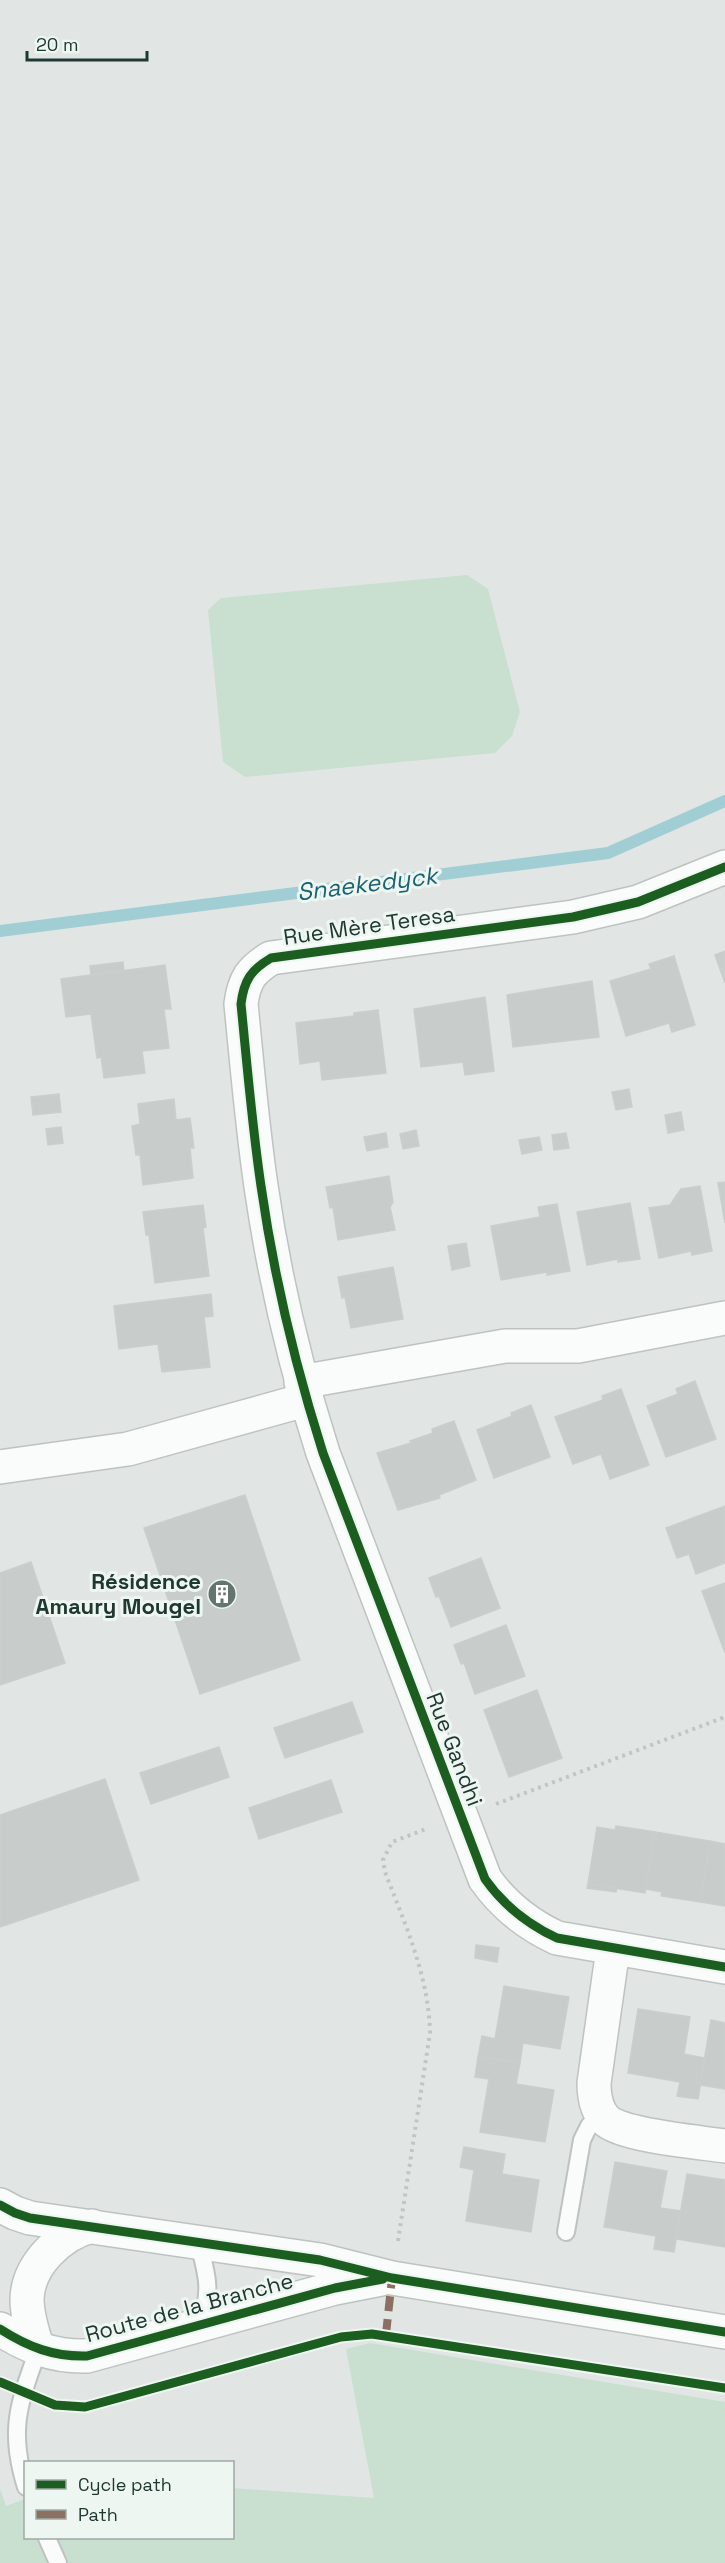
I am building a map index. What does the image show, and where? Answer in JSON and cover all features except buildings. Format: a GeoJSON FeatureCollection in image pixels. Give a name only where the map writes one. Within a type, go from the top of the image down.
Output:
{"type":"FeatureCollection","features":[{"type":"Feature","properties":{"kind":"street","name":"Rue Mère Teresa"},"geometry":{"type":"LineString","coordinates":[[303,1391],[278,1287],[260,1184],[241,1004],[248,976],[261,964],[282,956],[581,915],[638,902],[725,867]]}},
{"type":"Feature","properties":{"kind":"street"},"geometry":{"type":"LineString","coordinates":[[0,1467],[128,1449],[303,1391],[505,1346],[578,1346],[725,1318]]}},
{"type":"Feature","properties":{"kind":"street","name":"Rue Gandhi"},"geometry":{"type":"LineString","coordinates":[[303,1391],[327,1464],[485,1879],[513,1911],[557,1938],[725,1967]]}},
{"type":"Feature","properties":{"kind":"street"},"geometry":{"type":"LineString","coordinates":[[613,1949],[594,2083],[596,2103],[601,2113],[617,2127],[631,2131],[725,2146]]}},
{"type":"Feature","properties":{"kind":"street","name":"Route de la Branche"},"geometry":{"type":"LineString","coordinates":[[0,2205],[30,2218],[320,2260],[392,2278],[725,2332]]}},
{"type":"Feature","properties":{"kind":"street"},"geometry":{"type":"LineString","coordinates":[[38,2350],[28,2311],[29,2285],[47,2254],[79,2229],[92,2226]]}},
{"type":"Feature","properties":{"kind":"street","name":"Route de la Branche"},"geometry":{"type":"LineString","coordinates":[[0,2330],[38,2350],[60,2355],[87,2356],[335,2288],[392,2278]]}},
{"type":"Feature","properties":{"kind":"lane"},"geometry":{"type":"LineString","coordinates":[[566,2232],[582,2140],[589,2126],[601,2113]]}},
{"type":"Feature","properties":{"kind":"lane"},"geometry":{"type":"LineString","coordinates":[[198,2241],[208,2288],[208,2300],[199,2326]]}},
{"type":"Feature","properties":{"kind":"lane"},"geometry":{"type":"LineString","coordinates":[[24,2479],[15,2441],[16,2422],[23,2392],[38,2350]]}},
{"type":"Feature","properties":{"kind":"lane"},"geometry":{"type":"LineString","coordinates":[[47,2539],[58,2563]]}},
{"type":"Feature","properties":{"kind":"path"},"geometry":{"type":"LineString","coordinates":[[392,2278],[430,2033],[430,2020],[427,1997],[415,1951],[385,1872],[383,1860],[387,1848],[398,1838],[460,1818],[725,1718]]}},
{"type":"Feature","properties":{"kind":"green space"},"geometry":{"type":"Polygon","coordinates":[[[467,575],[488,589],[520,712],[512,736],[495,753],[245,777],[223,762],[208,610],[221,598],[467,575]]]}},
{"type":"Feature","properties":{"kind":"green space"},"geometry":{"type":"Polygon","coordinates":[[[370,2343],[725,2402],[725,2563],[0,2563],[0,2489],[6,2506],[24,2499],[24,2539],[234,2539],[234,2488],[374,2498],[346,2349],[370,2343]]]}},
{"type":"Feature","properties":{"kind":"waterway","name":"Snaekedyck"},"geometry":{"type":"LineString","coordinates":[[0,931],[608,853],[725,801]]}},
{"type":"Feature","properties":{"kind":"marked path"},"geometry":{"type":"LineString","coordinates":[[386,2334],[392,2278]]}},
{"type":"Feature","properties":{"kind":"cycle path"},"geometry":{"type":"LineString","coordinates":[[725,867],[638,902],[573,917],[271,958],[250,976],[244,988],[241,1004],[266,1220],[286,1321],[303,1387],[323,1453],[485,1879],[500,1898],[517,1913],[536,1927],[557,1938],[725,1967]]}},
{"type":"Feature","properties":{"kind":"cycle path"},"geometry":{"type":"LineString","coordinates":[[0,2205],[30,2218],[320,2260],[392,2278],[725,2332]]}},
{"type":"Feature","properties":{"kind":"cycle path"},"geometry":{"type":"LineString","coordinates":[[0,2329],[42,2350],[63,2355],[87,2356],[335,2288],[383,2279]]}},
{"type":"Feature","properties":{"kind":"cycle path"},"geometry":{"type":"LineString","coordinates":[[0,2382],[55,2405],[85,2407],[341,2337],[372,2334],[725,2388]]}},
{"type":"Feature","properties":{"kind":"place","name":"Résidence Amaury Mougel"},"geometry":{"type":"Point","coordinates":[222,1594]}}]}
